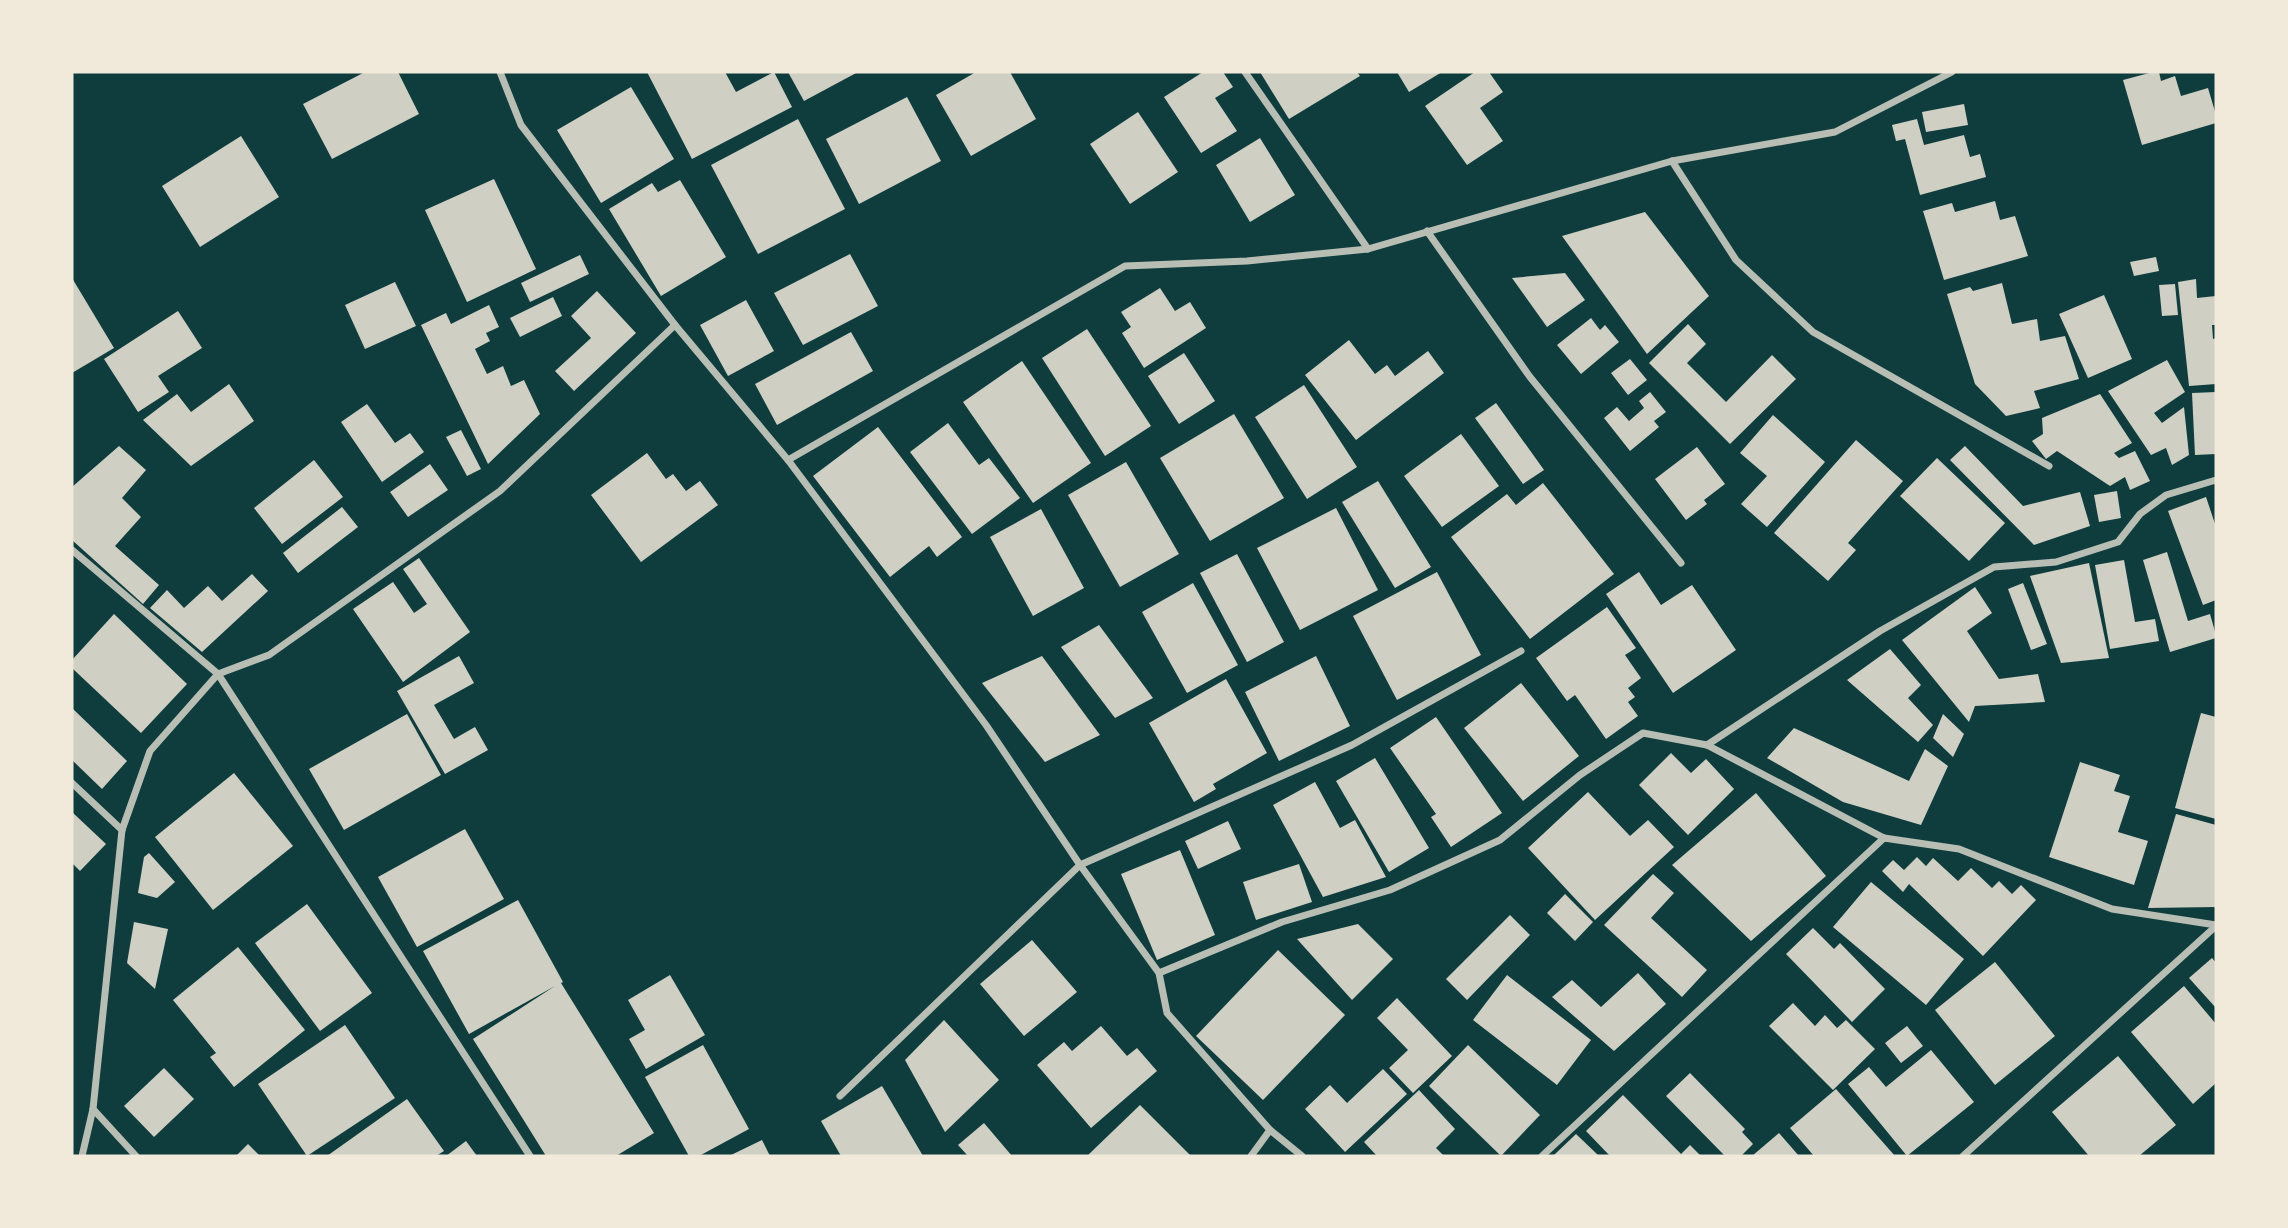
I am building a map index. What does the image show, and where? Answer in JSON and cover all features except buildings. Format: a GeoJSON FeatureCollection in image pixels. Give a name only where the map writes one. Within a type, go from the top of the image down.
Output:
{"type":"FeatureCollection","features":[{"type":"Feature","properties":{"kind":"street"},"geometry":{"type":"LineString","coordinates":[[500,72],[521,125],[675,325],[788,460],[986,725],[1080,865],[1159,974],[1167,1013],[1270,1130],[1302,1156]]}},
{"type":"Feature","properties":{"kind":"street"},"geometry":{"type":"LineString","coordinates":[[1245,72],[1368,248]]}},
{"type":"Feature","properties":{"kind":"street"},"geometry":{"type":"LineString","coordinates":[[788,460],[1125,266],[1247,261],[1368,248],[1671,161],[1835,132],[1952,72]]}},
{"type":"Feature","properties":{"kind":"street"},"geometry":{"type":"LineString","coordinates":[[1671,161],[1736,260],[1813,331],[2049,466]]}},
{"type":"Feature","properties":{"kind":"street"},"geometry":{"type":"LineString","coordinates":[[1427,231],[1530,377],[1681,563]]}},
{"type":"Feature","properties":{"kind":"street"},"geometry":{"type":"LineString","coordinates":[[82,1156],[93,1109],[122,830],[150,751],[218,674],[269,655],[500,491],[675,325]]}},
{"type":"Feature","properties":{"kind":"street"},"geometry":{"type":"LineString","coordinates":[[1707,745],[1880,631],[1994,567],[2056,562],[2118,542],[2140,514],[2166,495],[2216,480]]}},
{"type":"Feature","properties":{"kind":"street"},"geometry":{"type":"LineString","coordinates":[[72,550],[218,674],[530,1156]]}},
{"type":"Feature","properties":{"kind":"street"},"geometry":{"type":"LineString","coordinates":[[840,1096],[1080,865],[1352,745],[1521,651]]}},
{"type":"Feature","properties":{"kind":"street"},"geometry":{"type":"LineString","coordinates":[[1159,974],[1282,922],[1390,890],[1500,840],[1580,775],[1643,733],[1707,745],[1884,838],[1959,849],[2112,909],[2216,925]]}},
{"type":"Feature","properties":{"kind":"street"},"geometry":{"type":"LineString","coordinates":[[72,783],[122,830]]}},
{"type":"Feature","properties":{"kind":"street"},"geometry":{"type":"LineString","coordinates":[[1542,1156],[1884,838]]}},
{"type":"Feature","properties":{"kind":"street"},"geometry":{"type":"LineString","coordinates":[[1963,1156],[2216,925]]}},
{"type":"Feature","properties":{"kind":"street"},"geometry":{"type":"LineString","coordinates":[[93,1109],[136,1156]]}},
{"type":"Feature","properties":{"kind":"street"},"geometry":{"type":"LineString","coordinates":[[1251,1156],[1270,1130]]}}]}
